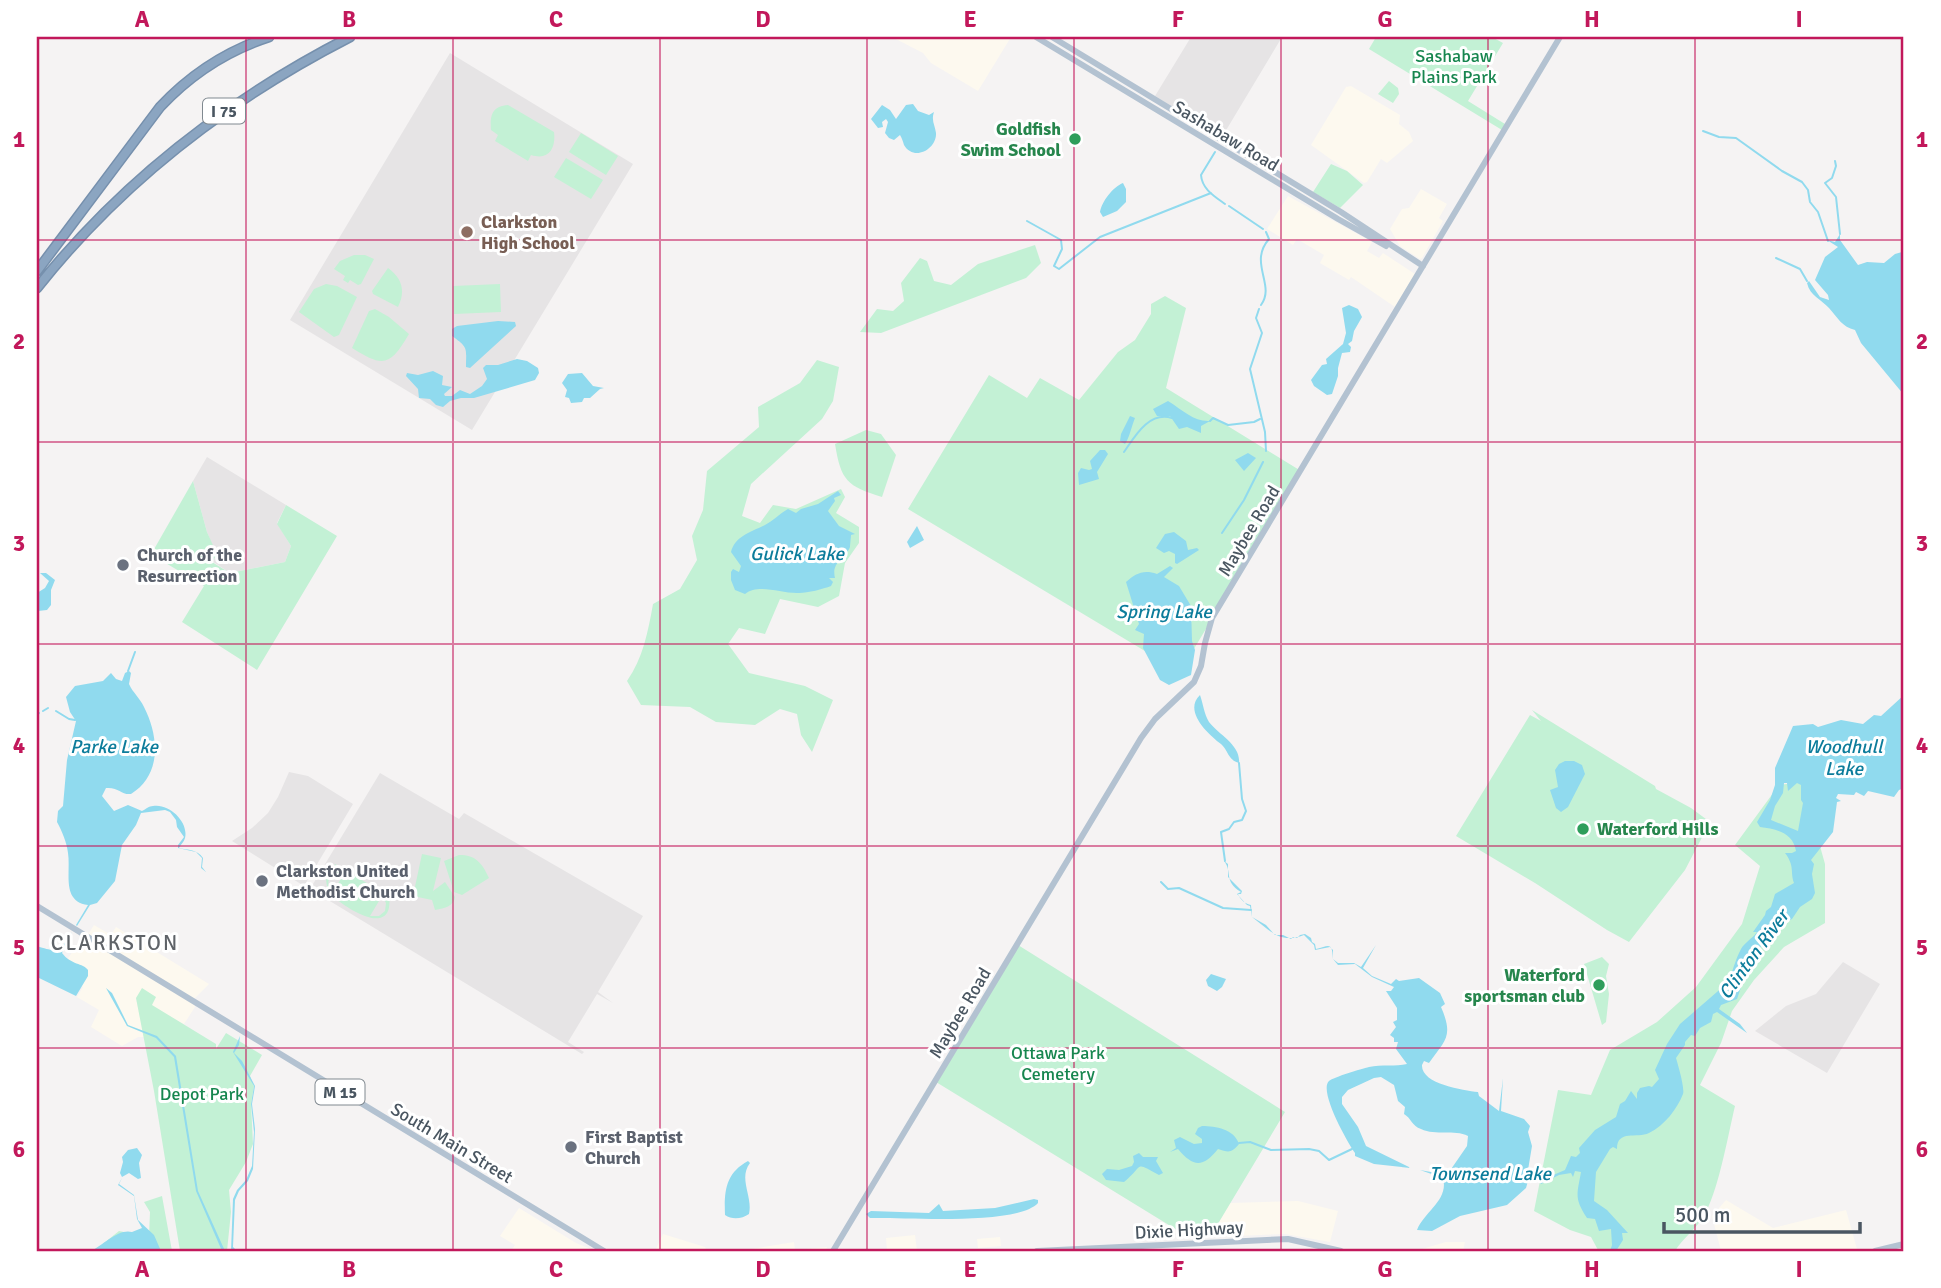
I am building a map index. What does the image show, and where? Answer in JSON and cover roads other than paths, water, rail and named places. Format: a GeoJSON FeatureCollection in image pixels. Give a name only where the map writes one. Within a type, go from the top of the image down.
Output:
{"type":"FeatureCollection","features":[{"type":"Feature","properties":{"kind":"highway","name":"I 75"},"geometry":{"type":"LineString","coordinates":[[37,271],[174,92],[199,71],[225,55],[269,37]]}},
{"type":"Feature","properties":{"kind":"highway","name":"I 75"},"geometry":{"type":"LineString","coordinates":[[37,288],[101,215],[175,148],[257,89],[350,37]]}},
{"type":"Feature","properties":{"kind":"main road","name":"Sashabaw Road"},"geometry":{"type":"LineString","coordinates":[[1036,37],[1300,197],[1357,226]]}},
{"type":"Feature","properties":{"kind":"main road","name":"Sashabaw Road"},"geometry":{"type":"LineString","coordinates":[[1052,37],[1307,191],[1357,226],[1423,266]]}},
{"type":"Feature","properties":{"kind":"main road","name":"Maybee Road"},"geometry":{"type":"LineString","coordinates":[[832,1251],[1141,738],[1155,719],[1191,686],[1197,677],[1212,618],[1560,37]]}},
{"type":"Feature","properties":{"kind":"main road"},"geometry":{"type":"LineString","coordinates":[[1121,89],[1127,88],[1128,83]]}},
{"type":"Feature","properties":{"kind":"main road"},"geometry":{"type":"LineString","coordinates":[[1142,101],[1144,96],[1152,98]]}},
{"type":"Feature","properties":{"kind":"main road"},"geometry":{"type":"LineString","coordinates":[[1173,120],[1180,121],[1181,116]]}},
{"type":"Feature","properties":{"kind":"main road"},"geometry":{"type":"LineString","coordinates":[[1220,148],[1221,143],[1230,145]]}},
{"type":"Feature","properties":{"kind":"main road"},"geometry":{"type":"LineString","coordinates":[[1269,178],[1276,178],[1275,172]]}},
{"type":"Feature","properties":{"kind":"main road"},"geometry":{"type":"LineString","coordinates":[[1300,197],[1302,192],[1307,191]]}},
{"type":"Feature","properties":{"kind":"main road","name":"South Main Street"},"geometry":{"type":"LineString","coordinates":[[37,906],[604,1251]]}},
{"type":"Feature","properties":{"kind":"main road","name":"Dixie Highway"},"geometry":{"type":"LineString","coordinates":[[1037,1251],[1279,1240],[1297,1240],[1341,1251]]}},
{"type":"Feature","properties":{"kind":"main road"},"geometry":{"type":"LineString","coordinates":[[1875,1251],[1904,1244]]}},
{"type":"Feature","properties":{"kind":"water"},"geometry":{"type":"Polygon","coordinates":[[[913,104],[918,111],[929,115],[934,112],[935,139],[929,148],[919,153],[908,150],[900,135],[894,140],[889,138],[885,133],[888,122],[886,119],[882,122],[883,127],[878,128],[871,119],[882,105],[890,110],[896,119],[906,105],[913,104]]]}},
{"type":"Feature","properties":{"kind":"water"},"geometry":{"type":"Polygon","coordinates":[[[1123,183],[1126,202],[1117,211],[1103,217],[1100,212],[1106,199],[1123,183]]]}},
{"type":"Feature","properties":{"kind":"water"},"geometry":{"type":"Polygon","coordinates":[[[1840,234],[1840,240],[1858,265],[1867,262],[1884,263],[1904,248],[1904,395],[1861,343],[1855,330],[1843,324],[1808,287],[1809,281],[1820,297],[1829,300],[1815,280],[1825,257],[1838,247],[1827,240],[1835,242],[1840,234]]]}},
{"type":"Feature","properties":{"kind":"water"},"geometry":{"type":"Polygon","coordinates":[[[1349,305],[1358,309],[1362,317],[1352,341],[1348,344],[1351,347],[1350,352],[1342,353],[1332,394],[1327,395],[1314,386],[1311,380],[1322,365],[1327,364],[1326,359],[1343,344],[1346,333],[1342,308],[1349,305]]]}},
{"type":"Feature","properties":{"kind":"water"},"geometry":{"type":"Polygon","coordinates":[[[498,321],[515,322],[516,326],[470,368],[466,367],[465,349],[452,336],[452,329],[498,321]]]}},
{"type":"Feature","properties":{"kind":"water"},"geometry":{"type":"Polygon","coordinates":[[[517,359],[527,361],[538,368],[539,373],[535,380],[474,398],[450,401],[443,407],[430,399],[419,398],[418,389],[406,376],[407,373],[418,375],[433,371],[443,376],[442,385],[452,387],[445,396],[452,396],[460,390],[470,394],[487,379],[483,368],[486,365],[498,365],[517,359]]]}},
{"type":"Feature","properties":{"kind":"water"},"geometry":{"type":"Polygon","coordinates":[[[582,373],[593,386],[604,388],[590,398],[584,398],[582,402],[571,403],[569,398],[565,397],[567,390],[562,383],[568,374],[582,373]]]}},
{"type":"Feature","properties":{"kind":"water"},"geometry":{"type":"Polygon","coordinates":[[[1168,401],[1194,418],[1210,421],[1201,426],[1201,433],[1187,427],[1179,429],[1170,416],[1157,416],[1153,409],[1168,401]]]}},
{"type":"Feature","properties":{"kind":"water"},"geometry":{"type":"Polygon","coordinates":[[[1130,416],[1135,418],[1125,444],[1120,441],[1121,434],[1130,416]]]}},
{"type":"Feature","properties":{"kind":"water"},"geometry":{"type":"Polygon","coordinates":[[[1100,450],[1105,450],[1108,454],[1097,472],[1099,479],[1079,485],[1078,473],[1081,468],[1092,469],[1090,461],[1100,450]]]}},
{"type":"Feature","properties":{"kind":"water"},"geometry":{"type":"Polygon","coordinates":[[[1248,453],[1256,458],[1244,471],[1235,460],[1248,453]]]}},
{"type":"Feature","properties":{"kind":"water","name":"Gulick Lake"},"geometry":{"type":"Polygon","coordinates":[[[838,491],[841,495],[834,498],[835,501],[828,511],[839,526],[855,534],[851,535],[850,547],[835,568],[835,578],[829,578],[833,582],[831,586],[799,593],[757,589],[745,594],[735,590],[731,572],[733,569],[739,572],[741,566],[731,552],[740,538],[788,509],[796,513],[818,504],[838,491]]]}},
{"type":"Feature","properties":{"kind":"water"},"geometry":{"type":"Polygon","coordinates":[[[917,526],[924,540],[910,548],[907,542],[917,526]]]}},
{"type":"Feature","properties":{"kind":"water"},"geometry":{"type":"Polygon","coordinates":[[[1174,532],[1186,541],[1188,550],[1199,550],[1177,564],[1175,554],[1169,551],[1164,553],[1156,548],[1165,534],[1174,532]]]}},
{"type":"Feature","properties":{"kind":"water","name":"Spring Lake"},"geometry":{"type":"Polygon","coordinates":[[[1170,566],[1173,568],[1164,577],[1179,586],[1191,606],[1192,641],[1195,650],[1191,675],[1169,685],[1160,680],[1143,648],[1144,634],[1135,630],[1139,624],[1126,582],[1140,573],[1157,574],[1170,566]]]}},
{"type":"Feature","properties":{"kind":"water"},"geometry":{"type":"Polygon","coordinates":[[[40,573],[46,573],[55,580],[51,590],[51,605],[37,614],[37,593],[45,588],[49,581],[40,573]]]}},
{"type":"Feature","properties":{"kind":"water","name":"Parke Lake"},"geometry":{"type":"Polygon","coordinates":[[[129,671],[129,684],[142,704],[153,730],[153,766],[141,786],[131,794],[106,788],[102,796],[114,811],[128,805],[142,811],[150,806],[159,806],[171,811],[184,826],[185,839],[179,848],[192,850],[195,851],[201,855],[203,858],[202,867],[206,872],[201,868],[202,858],[196,852],[178,848],[184,837],[170,812],[165,810],[141,813],[122,845],[115,881],[97,903],[90,905],[77,926],[88,905],[74,898],[71,892],[67,849],[57,822],[58,811],[63,806],[67,760],[76,721],[66,697],[75,686],[103,681],[111,673],[122,681],[125,673],[129,671]]]}},
{"type":"Feature","properties":{"kind":"water"},"geometry":{"type":"Polygon","coordinates":[[[1200,695],[1209,722],[1237,751],[1239,763],[1233,760],[1199,722],[1194,708],[1200,695]]]}},
{"type":"Feature","properties":{"kind":"water","name":"Woodhull Lake"},"geometry":{"type":"Polygon","coordinates":[[[1904,695],[1904,788],[1894,797],[1868,791],[1864,796],[1856,792],[1854,795],[1838,794],[1836,798],[1841,801],[1837,802],[1833,832],[1811,860],[1814,864],[1812,874],[1815,893],[1812,899],[1800,907],[1792,919],[1776,927],[1750,961],[1737,999],[1721,1005],[1719,1009],[1740,1024],[1747,1033],[1717,1012],[1713,1014],[1711,1022],[1700,1028],[1695,1036],[1691,1035],[1676,1058],[1683,1094],[1674,1111],[1655,1130],[1644,1135],[1624,1137],[1620,1139],[1617,1149],[1610,1149],[1596,1172],[1594,1201],[1607,1210],[1628,1233],[1622,1233],[1623,1240],[1616,1251],[1610,1251],[1611,1229],[1599,1231],[1595,1219],[1587,1218],[1578,1201],[1581,1172],[1575,1171],[1573,1177],[1571,1173],[1559,1175],[1541,1184],[1539,1181],[1565,1170],[1571,1156],[1576,1157],[1580,1153],[1579,1148],[1595,1130],[1616,1117],[1620,1104],[1631,1091],[1637,1099],[1640,1088],[1652,1087],[1659,1079],[1655,1070],[1680,1024],[1725,985],[1729,985],[1741,949],[1757,932],[1753,932],[1771,907],[1775,894],[1794,883],[1791,865],[1785,853],[1796,851],[1791,840],[1777,830],[1760,827],[1757,822],[1770,800],[1775,785],[1775,768],[1793,726],[1813,724],[1818,727],[1841,720],[1863,724],[1874,715],[1881,716],[1904,695]],[[1784,783],[1783,793],[1771,820],[1798,831],[1803,803],[1801,785],[1797,783],[1788,791],[1787,783],[1784,783]]]}},
{"type":"Feature","properties":{"kind":"water"},"geometry":{"type":"Polygon","coordinates":[[[1565,761],[1582,765],[1585,774],[1568,807],[1561,812],[1556,808],[1550,790],[1558,787],[1555,770],[1565,761]]]}},
{"type":"Feature","properties":{"kind":"water"},"geometry":{"type":"Polygon","coordinates":[[[1230,879],[1242,891],[1239,896],[1237,894],[1241,892],[1230,879]]]}},
{"type":"Feature","properties":{"kind":"water"},"geometry":{"type":"Polygon","coordinates":[[[72,932],[62,953],[88,970],[88,976],[76,996],[37,977],[37,946],[50,950],[58,949],[72,932]]]}},
{"type":"Feature","properties":{"kind":"water"},"geometry":{"type":"Polygon","coordinates":[[[1305,934],[1311,938],[1316,949],[1330,947],[1315,950],[1314,945],[1304,935],[1298,937],[1305,934]]]}},
{"type":"Feature","properties":{"kind":"water","name":"Townsend Lake"},"geometry":{"type":"Polygon","coordinates":[[[1376,945],[1363,968],[1372,976],[1391,984],[1396,979],[1399,981],[1419,978],[1440,993],[1445,1004],[1441,1007],[1447,1032],[1446,1038],[1429,1063],[1424,1061],[1422,1065],[1428,1077],[1444,1085],[1478,1092],[1479,1096],[1499,1111],[1503,1078],[1501,1111],[1524,1119],[1530,1126],[1528,1132],[1532,1146],[1527,1176],[1533,1181],[1528,1181],[1526,1188],[1507,1205],[1460,1216],[1432,1231],[1417,1230],[1440,1199],[1444,1186],[1443,1178],[1420,1170],[1447,1175],[1467,1146],[1468,1136],[1418,1128],[1404,1114],[1405,1107],[1398,1101],[1394,1085],[1381,1077],[1348,1090],[1342,1097],[1342,1104],[1358,1127],[1366,1146],[1411,1168],[1374,1164],[1355,1156],[1331,1106],[1327,1087],[1329,1081],[1369,1067],[1407,1064],[1396,1049],[1398,1042],[1394,1042],[1390,1035],[1396,1027],[1393,1022],[1397,1020],[1397,1008],[1386,991],[1391,991],[1394,987],[1372,977],[1355,964],[1338,965],[1333,959],[1338,963],[1354,963],[1361,967],[1376,945]]]}},
{"type":"Feature","properties":{"kind":"water"},"geometry":{"type":"Polygon","coordinates":[[[1211,974],[1226,979],[1217,991],[1208,986],[1206,980],[1211,974]]]}},
{"type":"Feature","properties":{"kind":"water"},"geometry":{"type":"Polygon","coordinates":[[[106,988],[112,993],[128,1025],[157,1036],[176,1056],[198,1191],[225,1251],[222,1251],[196,1191],[174,1057],[156,1038],[127,1026],[106,988]]]}},
{"type":"Feature","properties":{"kind":"water"},"geometry":{"type":"Polygon","coordinates":[[[240,1036],[234,1053],[242,1061],[255,1086],[252,1104],[255,1129],[253,1169],[235,1200],[233,1247],[237,1251],[231,1251],[233,1199],[252,1166],[254,1132],[251,1104],[254,1086],[233,1052],[240,1036]]]}},
{"type":"Feature","properties":{"kind":"water"},"geometry":{"type":"Polygon","coordinates":[[[1202,1126],[1229,1132],[1239,1144],[1229,1151],[1218,1149],[1208,1160],[1198,1163],[1188,1159],[1178,1149],[1170,1152],[1176,1148],[1174,1140],[1180,1137],[1194,1144],[1202,1143],[1202,1139],[1195,1134],[1202,1126]]]}},
{"type":"Feature","properties":{"kind":"water"},"geometry":{"type":"Polygon","coordinates":[[[137,1148],[142,1155],[139,1163],[141,1178],[129,1173],[122,1177],[122,1157],[128,1150],[137,1148]]]}},
{"type":"Feature","properties":{"kind":"water"},"geometry":{"type":"Polygon","coordinates":[[[1139,1153],[1143,1157],[1158,1157],[1156,1161],[1163,1173],[1159,1175],[1140,1167],[1124,1182],[1106,1180],[1102,1174],[1107,1169],[1119,1170],[1132,1166],[1133,1156],[1139,1153]]]}},
{"type":"Feature","properties":{"kind":"water"},"geometry":{"type":"Polygon","coordinates":[[[748,1161],[750,1163],[745,1181],[749,1214],[731,1218],[725,1215],[728,1183],[735,1171],[748,1161]]]}},
{"type":"Feature","properties":{"kind":"water"},"geometry":{"type":"Polygon","coordinates":[[[122,1178],[119,1184],[134,1195],[138,1220],[154,1235],[161,1251],[91,1251],[122,1232],[142,1228],[137,1219],[134,1196],[118,1185],[122,1178]]]}},
{"type":"Feature","properties":{"kind":"water"},"geometry":{"type":"Polygon","coordinates":[[[1038,1200],[1038,1203],[1026,1210],[984,1218],[870,1218],[866,1214],[871,1211],[929,1213],[939,1204],[943,1211],[995,1208],[1038,1200]]]}},
{"type":"Feature","properties":{"kind":"waterway"},"geometry":{"type":"LineString","coordinates":[[1703,131],[1719,137],[1736,138],[1802,182],[1808,190],[1810,202],[1818,212],[1828,241]]}},
{"type":"Feature","properties":{"kind":"waterway"},"geometry":{"type":"LineString","coordinates":[[1215,152],[1201,175],[1209,192],[1225,204]]}},
{"type":"Feature","properties":{"kind":"waterway"},"geometry":{"type":"LineString","coordinates":[[1835,161],[1832,178],[1825,183],[1836,197],[1840,234]]}},
{"type":"Feature","properties":{"kind":"waterway"},"geometry":{"type":"LineString","coordinates":[[1027,221],[1061,240],[1062,249],[1054,266],[1059,269],[1100,237],[1211,193]]}},
{"type":"Feature","properties":{"kind":"waterway"},"geometry":{"type":"LineString","coordinates":[[1229,206],[1263,229]]}},
{"type":"Feature","properties":{"kind":"waterway"},"geometry":{"type":"LineString","coordinates":[[1261,305],[1266,290],[1261,265],[1263,248],[1269,239],[1266,232]]}},
{"type":"Feature","properties":{"kind":"waterway"},"geometry":{"type":"LineString","coordinates":[[1776,258],[1800,269],[1807,281]]}},
{"type":"Feature","properties":{"kind":"waterway"},"geometry":{"type":"LineString","coordinates":[[1259,309],[1256,318],[1262,333],[1250,369],[1265,432],[1266,451]]}},
{"type":"Feature","properties":{"kind":"waterway"},"geometry":{"type":"LineString","coordinates":[[1124,452],[1138,432],[1150,421],[1156,418],[1172,418]]}},
{"type":"Feature","properties":{"kind":"waterway"},"geometry":{"type":"LineString","coordinates":[[1210,421],[1213,418],[1228,425],[1260,419]]}},
{"type":"Feature","properties":{"kind":"waterway"},"geometry":{"type":"LineString","coordinates":[[1222,533],[1244,500],[1263,462]]}},
{"type":"Feature","properties":{"kind":"waterway"},"geometry":{"type":"LineString","coordinates":[[128,671],[135,652]]}},
{"type":"Feature","properties":{"kind":"waterway"},"geometry":{"type":"LineString","coordinates":[[43,711],[48,708]]}},
{"type":"Feature","properties":{"kind":"waterway"},"geometry":{"type":"LineString","coordinates":[[56,711],[75,720]]}},
{"type":"Feature","properties":{"kind":"waterway"},"geometry":{"type":"LineString","coordinates":[[1225,861],[1221,832],[1229,829],[1234,822],[1242,820],[1246,811],[1242,799],[1239,763]]}},
{"type":"Feature","properties":{"kind":"waterway"},"geometry":{"type":"LineString","coordinates":[[1161,882],[1168,889],[1179,888],[1223,908],[1251,910]]}},
{"type":"Feature","properties":{"kind":"waterway"},"geometry":{"type":"LineString","coordinates":[[1239,1143],[1250,1142],[1271,1150],[1309,1149],[1319,1151],[1329,1160],[1352,1149]]}},
{"type":"Feature","properties":{"kind":"place","name":"Goldfish Swim School"},"geometry":{"type":"Point","coordinates":[1075,139]}},
{"type":"Feature","properties":{"kind":"place","name":"Clarkston High School"},"geometry":{"type":"Point","coordinates":[467,232]}},
{"type":"Feature","properties":{"kind":"place","name":"Church of the Resurrection"},"geometry":{"type":"Point","coordinates":[123,565]}},
{"type":"Feature","properties":{"kind":"place","name":"Waterford Hills"},"geometry":{"type":"Point","coordinates":[1583,829]}},
{"type":"Feature","properties":{"kind":"place","name":"Clarkston United Methodist Church"},"geometry":{"type":"Point","coordinates":[262,881]}},
{"type":"Feature","properties":{"kind":"place","name":"Waterford sportsman club"},"geometry":{"type":"Point","coordinates":[1599,985]}},
{"type":"Feature","properties":{"kind":"place","name":"First Baptist Church"},"geometry":{"type":"Point","coordinates":[571,1147]}},
{"type":"Feature","properties":{"kind":"district","name":"CLARKSTON"},"geometry":{"type":"Point","coordinates":[115,943]}},
{"type":"Feature","properties":{"kind":"park label","name":"Sashabaw Plains Park"},"geometry":{"type":"Point","coordinates":[1454,66]}},
{"type":"Feature","properties":{"kind":"park label","name":"Ottawa Park Cemetery"},"geometry":{"type":"Point","coordinates":[1058,1063]}},
{"type":"Feature","properties":{"kind":"park label","name":"Depot Park"},"geometry":{"type":"Point","coordinates":[202,1094]}},
{"type":"Feature","properties":{"kind":"water label","name":"Clinton River"},"geometry":{"type":"Point","coordinates":[1753,954]}}]}
